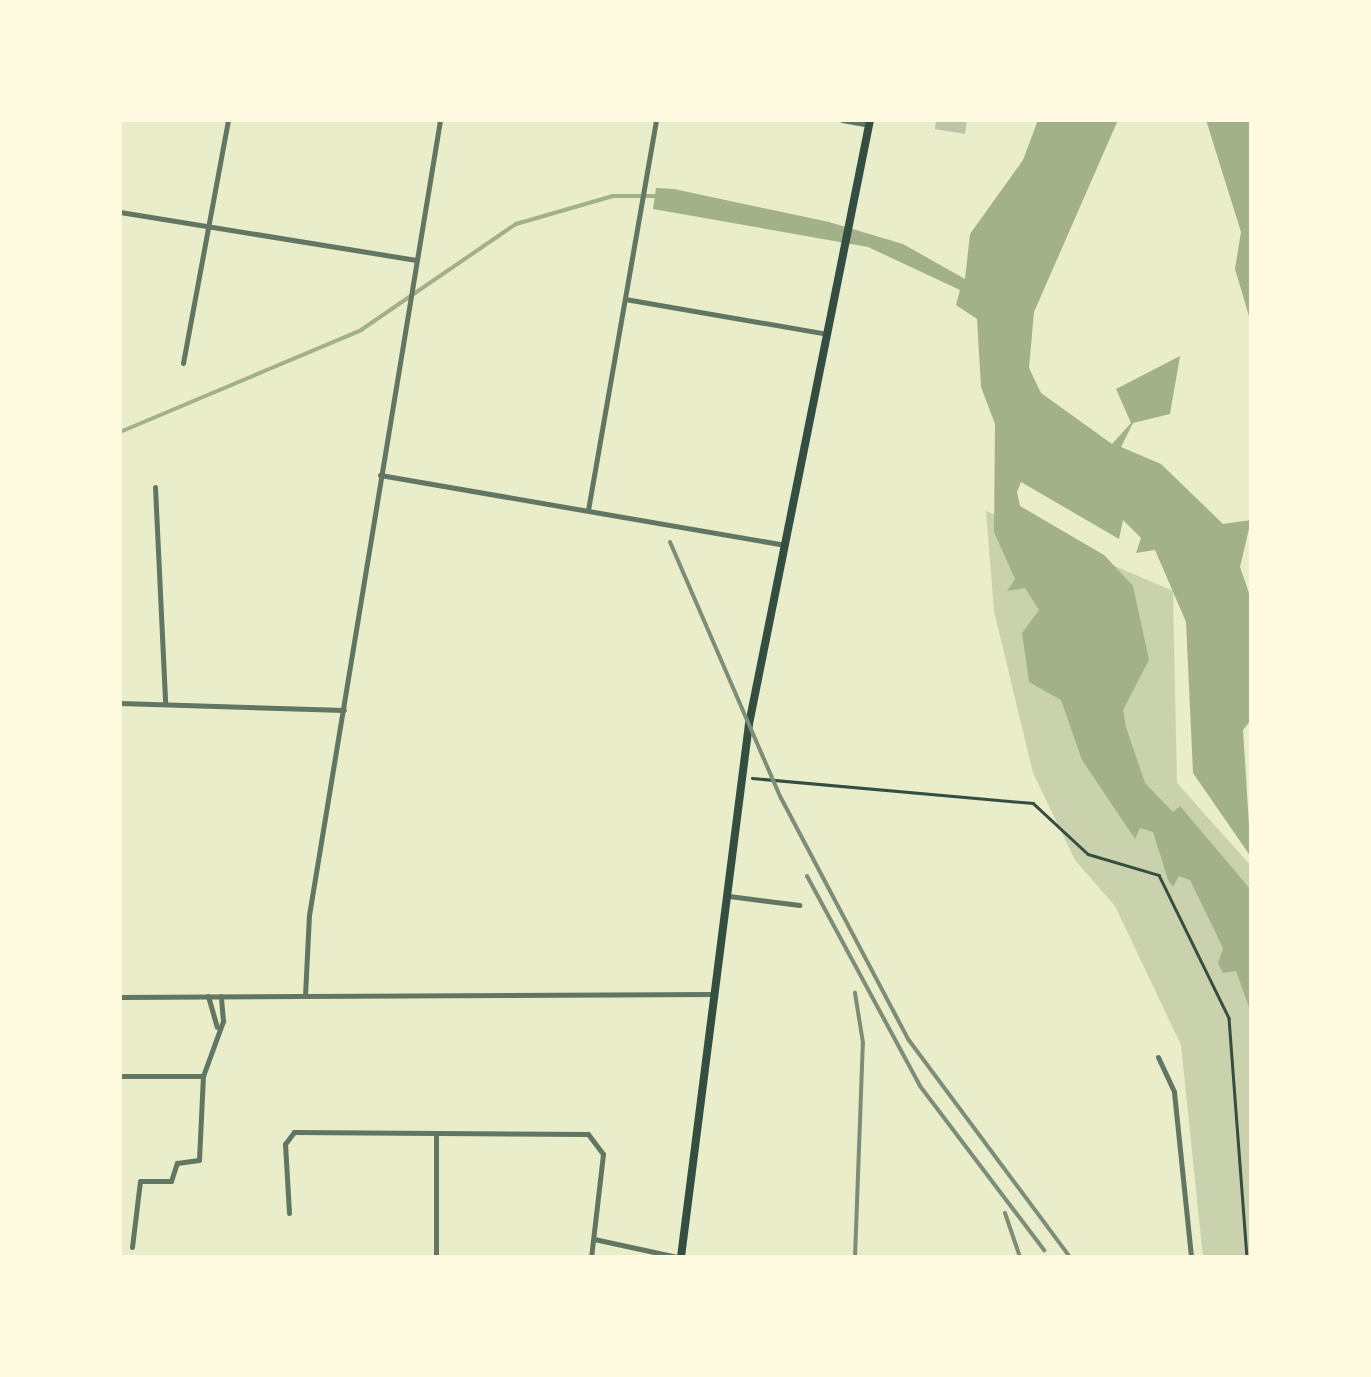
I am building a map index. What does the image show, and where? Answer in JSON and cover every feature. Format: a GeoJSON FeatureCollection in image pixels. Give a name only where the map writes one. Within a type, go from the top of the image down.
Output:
{"type":"FeatureCollection","features":[{"type":"Feature","properties":{"kind":"main road"},"geometry":{"type":"LineString","coordinates":[[679,1257],[740,777],[870,123]]}},
{"type":"Feature","properties":{"kind":"street"},"geometry":{"type":"LineString","coordinates":[[183,362],[228,120]]}},
{"type":"Feature","properties":{"kind":"street"},"geometry":{"type":"LineString","coordinates":[[305,996],[308,915],[440,120]]}},
{"type":"Feature","properties":{"kind":"street"},"geometry":{"type":"LineString","coordinates":[[588,510],[656,120]]}},
{"type":"Feature","properties":{"kind":"street"},"geometry":{"type":"LineString","coordinates":[[842,120],[870,123]]}},
{"type":"Feature","properties":{"kind":"street"},"geometry":{"type":"LineString","coordinates":[[120,212],[416,260]]}},
{"type":"Feature","properties":{"kind":"street"},"geometry":{"type":"LineString","coordinates":[[624,299],[827,334]]}},
{"type":"Feature","properties":{"kind":"street"},"geometry":{"type":"LineString","coordinates":[[380,475],[784,544]]}},
{"type":"Feature","properties":{"kind":"street"},"geometry":{"type":"LineString","coordinates":[[156,487],[166,702]]}},
{"type":"Feature","properties":{"kind":"street"},"geometry":{"type":"LineString","coordinates":[[120,703],[344,710]]}},
{"type":"Feature","properties":{"kind":"street"},"geometry":{"type":"LineString","coordinates":[[726,896],[799,905]]}},
{"type":"Feature","properties":{"kind":"street"},"geometry":{"type":"LineString","coordinates":[[120,997],[714,994]]}},
{"type":"Feature","properties":{"kind":"street"},"geometry":{"type":"LineString","coordinates":[[208,996],[217,1027]]}},
{"type":"Feature","properties":{"kind":"street"},"geometry":{"type":"LineString","coordinates":[[132,1247],[135,1187],[172,1181],[178,1163],[199,1160],[203,1076],[221,996]]}},
{"type":"Feature","properties":{"kind":"street"},"geometry":{"type":"LineString","coordinates":[[1158,1057],[1174,1092],[1191,1257]]}},
{"type":"Feature","properties":{"kind":"street"},"geometry":{"type":"LineString","coordinates":[[120,1076],[203,1076]]}},
{"type":"Feature","properties":{"kind":"street"},"geometry":{"type":"LineString","coordinates":[[436,1134],[436,1257]]}},
{"type":"Feature","properties":{"kind":"street"},"geometry":{"type":"LineString","coordinates":[[289,1213],[290,1135],[595,1136],[603,1154],[591,1257]]}},
{"type":"Feature","properties":{"kind":"street"},"geometry":{"type":"LineString","coordinates":[[593,1238],[679,1257]]}},
{"type":"Feature","properties":{"kind":"path"},"geometry":{"type":"LineString","coordinates":[[740,777],[1034,803],[1088,854],[1159,876],[1228,1018],[1247,1257]]}},
{"type":"Feature","properties":{"kind":"shaded area"},"geometry":{"type":"Polygon","coordinates":[[[1038,120],[1118,120],[1034,312],[1029,368],[1041,393],[1112,444],[1131,423],[1116,389],[1180,356],[1170,414],[1133,423],[1121,447],[1161,464],[1223,524],[1251,520],[1240,567],[1251,599],[1251,720],[1243,730],[1251,857],[1193,773],[1186,622],[1155,550],[1136,553],[1141,538],[1123,520],[1119,539],[1021,482],[1017,492],[1020,506],[1104,555],[1133,586],[1149,660],[1123,710],[1126,727],[1145,783],[1173,812],[1180,806],[1251,890],[1251,1013],[1236,971],[1223,973],[1218,963],[1223,948],[1190,880],[1179,876],[1173,887],[1153,832],[1140,828],[1135,839],[1082,760],[1061,700],[1029,682],[1022,633],[1039,610],[1025,588],[1007,591],[1015,579],[994,532],[995,424],[981,387],[977,319],[956,305],[960,290],[868,247],[653,209],[656,188],[674,189],[829,222],[903,244],[965,279],[970,234],[1023,160],[1038,120]]]}},
{"type":"Feature","properties":{"kind":"shaded area"},"geometry":{"type":"Polygon","coordinates":[[[1206,120],[1251,120],[1251,323],[1235,269],[1241,232],[1206,120]]]}},
{"type":"Feature","properties":{"kind":"shaded area"},"geometry":{"type":"Polygon","coordinates":[[[986,511],[1173,591],[1177,783],[1251,866],[1251,1257],[1203,1257],[1181,1045],[1115,906],[1075,860],[1033,773],[994,611],[986,511]]]}},
{"type":"Feature","properties":{"kind":"building"},"geometry":{"type":"Polygon","coordinates":[[[936,120],[967,120],[965,134],[935,129],[936,120]]]}},
{"type":"Feature","properties":{"kind":"waterway"},"geometry":{"type":"LineString","coordinates":[[120,432],[361,330],[516,224],[613,196],[660,196]]}},
{"type":"Feature","properties":{"kind":"railway"},"geometry":{"type":"LineString","coordinates":[[670,542],[781,798],[908,1039],[1070,1257]]}},
{"type":"Feature","properties":{"kind":"railway"},"geometry":{"type":"LineString","coordinates":[[807,876],[920,1086],[1044,1250]]}},
{"type":"Feature","properties":{"kind":"railway"},"geometry":{"type":"LineString","coordinates":[[855,993],[863,1043],[855,1257]]}},
{"type":"Feature","properties":{"kind":"railway"},"geometry":{"type":"LineString","coordinates":[[1005,1213],[1020,1257]]}}]}
